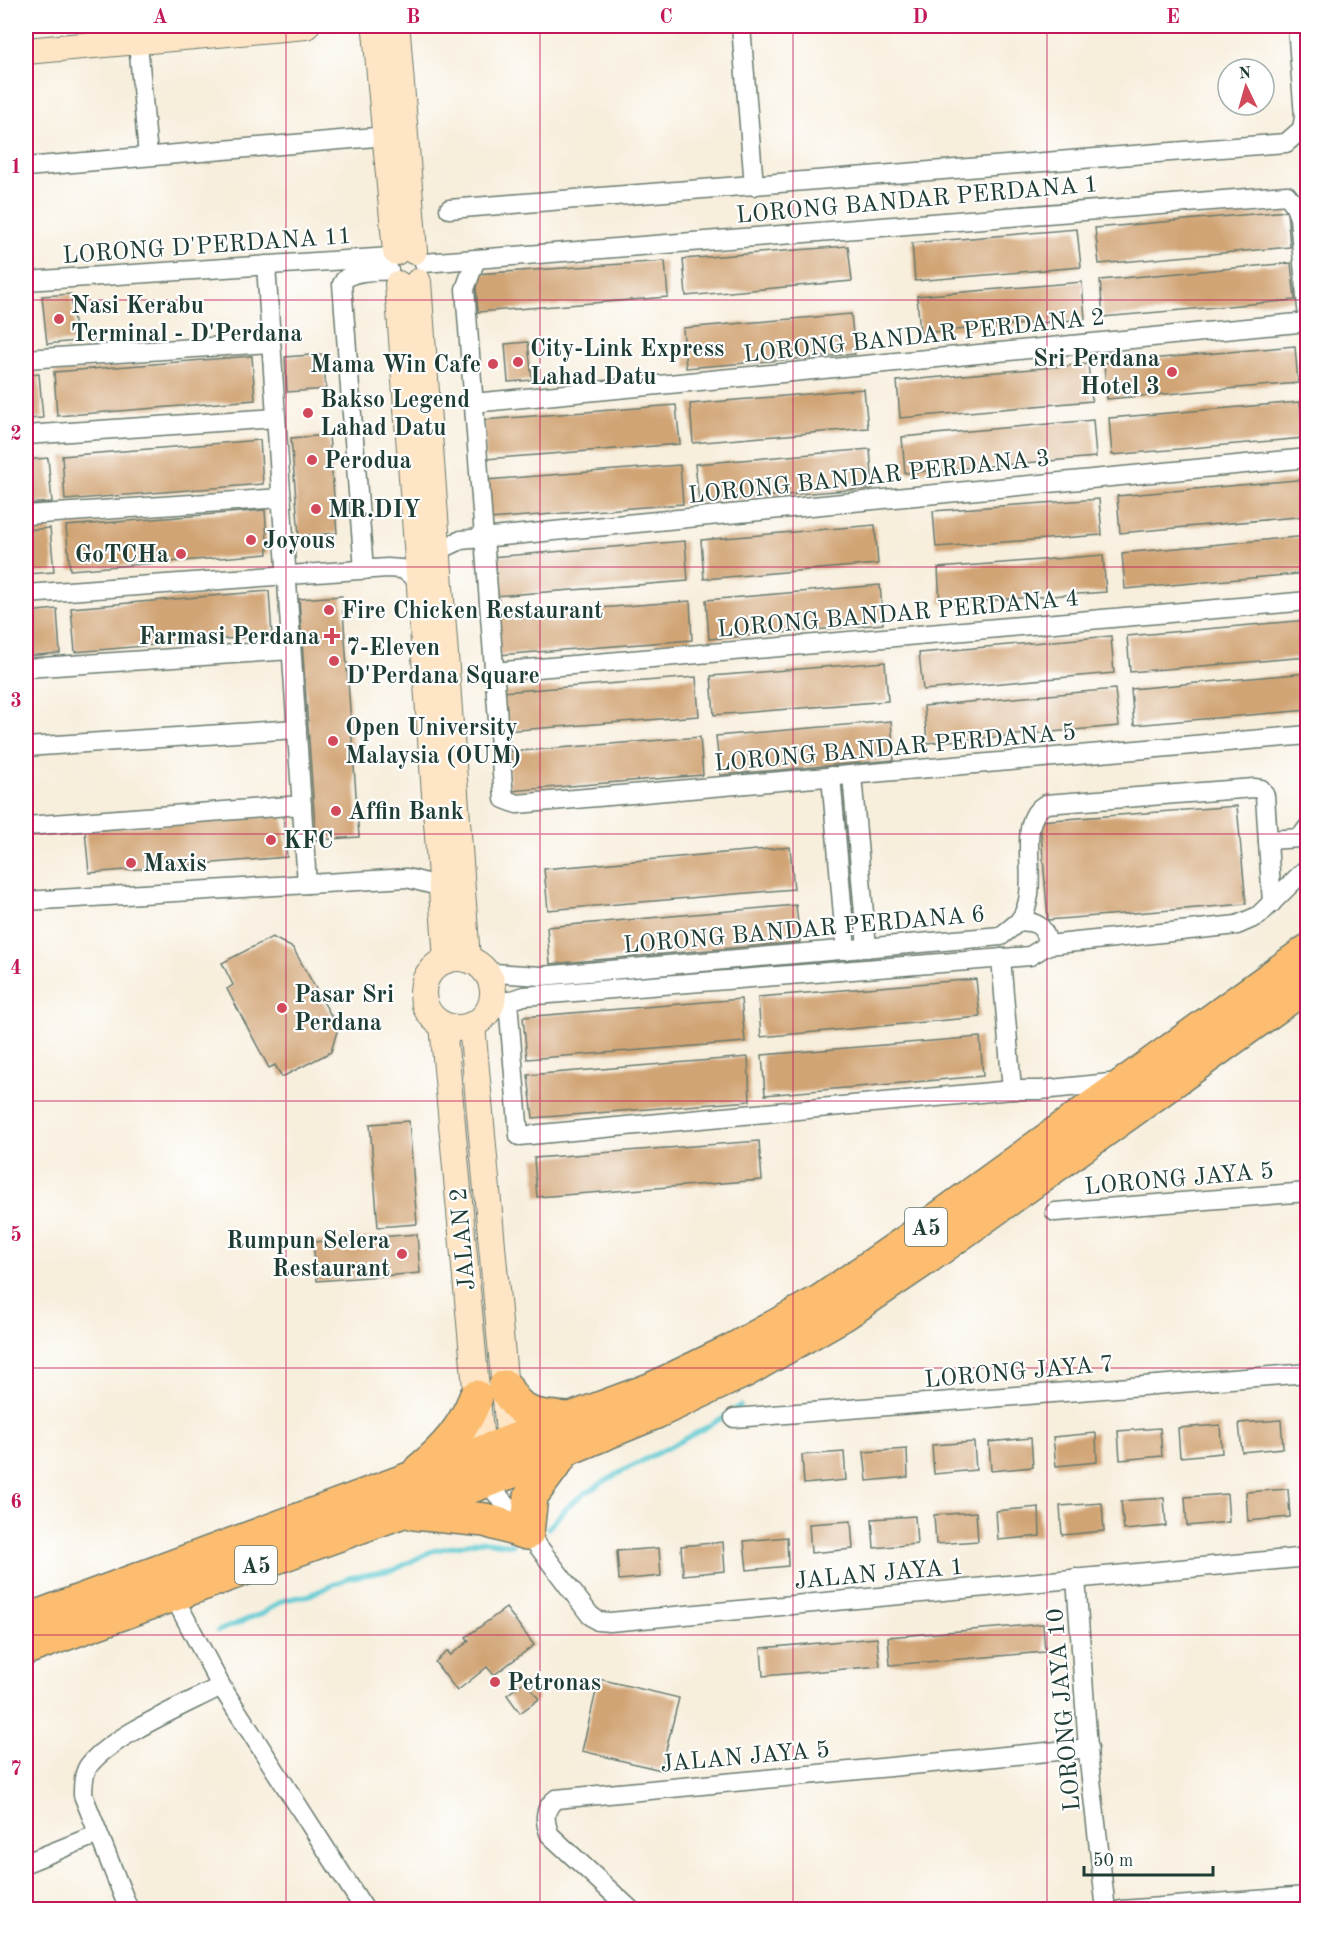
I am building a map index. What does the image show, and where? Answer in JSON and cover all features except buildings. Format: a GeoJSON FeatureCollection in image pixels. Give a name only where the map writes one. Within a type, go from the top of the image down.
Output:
{"type":"FeatureCollection","features":[{"type":"Feature","properties":{"kind":"highway","name":"A5"},"geometry":{"type":"LineString","coordinates":[[569,1435],[671,1380],[733,1350],[821,1301],[912,1238],[1308,951]]}},
{"type":"Feature","properties":{"kind":"highway","name":"A5"},"geometry":{"type":"LineString","coordinates":[[26,1648],[400,1513],[498,1463],[569,1435],[656,1412],[746,1370],[842,1315],[929,1256],[1308,984]]}},
{"type":"Feature","properties":{"kind":"highway"},"geometry":{"type":"LineString","coordinates":[[400,1513],[485,1520],[508,1525],[518,1521],[569,1435],[490,1392],[449,1444],[407,1480]]}},
{"type":"Feature","properties":{"kind":"highway","name":"A5"},"geometry":{"type":"LineString","coordinates":[[26,1621],[407,1480],[498,1463]]}},
{"type":"Feature","properties":{"kind":"street"},"geometry":{"type":"LineString","coordinates":[[26,51],[306,26]]}},
{"type":"Feature","properties":{"kind":"street"},"geometry":{"type":"LineString","coordinates":[[741,26],[754,186]]}},
{"type":"Feature","properties":{"kind":"street"},"geometry":{"type":"LineString","coordinates":[[449,209],[1286,143],[1302,129],[1304,117],[1297,26]]}},
{"type":"Feature","properties":{"kind":"street"},"geometry":{"type":"LineString","coordinates":[[387,29],[387,136],[410,265],[419,581],[442,887],[466,963],[492,987],[490,1011],[519,1136],[1012,1090],[1041,1090],[1125,1082]]}},
{"type":"Feature","properties":{"kind":"street"},"geometry":{"type":"LineString","coordinates":[[387,29],[438,551],[466,963]]}},
{"type":"Feature","properties":{"kind":"street"},"geometry":{"type":"LineString","coordinates":[[138,42],[148,156]]}},
{"type":"Feature","properties":{"kind":"street"},"geometry":{"type":"LineString","coordinates":[[26,167],[387,136]]}},
{"type":"Feature","properties":{"kind":"street","name":"LORONG BANDAR PERDANA 1"},"geometry":{"type":"LineString","coordinates":[[410,265],[1287,195],[1294,204],[1299,218],[1308,320]]}},
{"type":"Feature","properties":{"kind":"street"},"geometry":{"type":"LineString","coordinates":[[476,260],[465,289],[493,672]]}},
{"type":"Feature","properties":{"kind":"street"},"geometry":{"type":"LineString","coordinates":[[364,570],[342,284],[344,279],[352,274],[410,265],[465,289]]}},
{"type":"Feature","properties":{"kind":"street","name":"LORONG D'PERDANA 11"},"geometry":{"type":"LineString","coordinates":[[26,282],[266,266],[410,265]]}},
{"type":"Feature","properties":{"kind":"street"},"geometry":{"type":"LineString","coordinates":[[266,266],[307,884]]}},
{"type":"Feature","properties":{"kind":"street","name":"LORONG BANDAR PERDANA 2"},"geometry":{"type":"LineString","coordinates":[[473,403],[1308,320]]}},
{"type":"Feature","properties":{"kind":"street"},"geometry":{"type":"LineString","coordinates":[[26,359],[272,343]]}},
{"type":"Feature","properties":{"kind":"street"},"geometry":{"type":"LineString","coordinates":[[26,435],[276,418]]}},
{"type":"Feature","properties":{"kind":"street","name":"LORONG BANDAR PERDANA 3"},"geometry":{"type":"LineString","coordinates":[[438,551],[461,540],[1308,458]]}},
{"type":"Feature","properties":{"kind":"street"},"geometry":{"type":"LineString","coordinates":[[26,515],[282,498]]}},
{"type":"Feature","properties":{"kind":"street"},"geometry":{"type":"LineString","coordinates":[[26,594],[364,570],[402,569],[419,581]]}},
{"type":"Feature","properties":{"kind":"street","name":"LORONG BANDAR PERDANA 4"},"geometry":{"type":"LineString","coordinates":[[493,672],[1308,601]]}},
{"type":"Feature","properties":{"kind":"street"},"geometry":{"type":"LineString","coordinates":[[26,668],[291,650]]}},
{"type":"Feature","properties":{"kind":"street","name":"LORONG BANDAR PERDANA 5"},"geometry":{"type":"LineString","coordinates":[[493,672],[501,783],[504,799],[517,804],[1308,735]]}},
{"type":"Feature","properties":{"kind":"street"},"geometry":{"type":"LineString","coordinates":[[26,747],[297,729]]}},
{"type":"Feature","properties":{"kind":"street"},"geometry":{"type":"LineString","coordinates":[[852,774],[867,948]]}},
{"type":"Feature","properties":{"kind":"street"},"geometry":{"type":"LineString","coordinates":[[831,776],[846,950]]}},
{"type":"Feature","properties":{"kind":"street","name":"LORONG BANDAR PERDANA 6"},"geometry":{"type":"LineString","coordinates":[[466,963],[495,973],[541,976],[1001,936],[1019,921],[1031,890],[1029,830],[1032,816],[1046,804],[1254,788],[1261,789],[1265,796],[1272,903]]}},
{"type":"Feature","properties":{"kind":"street"},"geometry":{"type":"LineString","coordinates":[[26,826],[302,805]]}},
{"type":"Feature","properties":{"kind":"street"},"geometry":{"type":"LineString","coordinates":[[1268,840],[1300,838],[1308,827]]}},
{"type":"Feature","properties":{"kind":"street"},"geometry":{"type":"LineString","coordinates":[[466,963],[434,968],[423,987],[427,1010],[443,1025],[453,1028],[524,996],[1030,956],[1048,945],[1237,925],[1258,916],[1308,867]]}},
{"type":"Feature","properties":{"kind":"street"},"geometry":{"type":"LineString","coordinates":[[26,901],[407,878],[442,887]]}},
{"type":"Feature","properties":{"kind":"street"},"geometry":{"type":"LineString","coordinates":[[1019,921],[1035,921],[1041,925],[1048,945]]}},
{"type":"Feature","properties":{"kind":"street"},"geometry":{"type":"LineString","coordinates":[[1001,958],[1012,1090]]}},
{"type":"Feature","properties":{"kind":"street","name":"JALAN 2"},"geometry":{"type":"LineString","coordinates":[[490,1011],[490,1392]]}},
{"type":"Feature","properties":{"kind":"street","name":"JALAN 2"},"geometry":{"type":"LineString","coordinates":[[443,1025],[498,1463]]}},
{"type":"Feature","properties":{"kind":"street","name":"LORONG JAYA 5"},"geometry":{"type":"LineString","coordinates":[[1055,1212],[1308,1192]]}},
{"type":"Feature","properties":{"kind":"street","name":"LORONG JAYA 7"},"geometry":{"type":"LineString","coordinates":[[734,1418],[1308,1373]]}},
{"type":"Feature","properties":{"kind":"street"},"geometry":{"type":"LineString","coordinates":[[498,1463],[518,1521]]}},
{"type":"Feature","properties":{"kind":"street","name":"JALAN JAYA 1"},"geometry":{"type":"LineString","coordinates":[[498,1463],[518,1521],[590,1615],[598,1621],[610,1622],[1308,1557]]}},
{"type":"Feature","properties":{"kind":"street","name":"LORONG JAYA 10"},"geometry":{"type":"LineString","coordinates":[[1076,1578],[1089,1748],[1106,1910]]}},
{"type":"Feature","properties":{"kind":"street"},"geometry":{"type":"LineString","coordinates":[[173,1595],[221,1686],[365,1910]]}},
{"type":"Feature","properties":{"kind":"street"},"geometry":{"type":"LineString","coordinates":[[129,1910],[83,1795],[83,1781],[88,1766],[107,1748],[221,1686]]}},
{"type":"Feature","properties":{"kind":"street","name":"JALAN JAYA 5"},"geometry":{"type":"LineString","coordinates":[[631,1910],[550,1835],[545,1823],[546,1811],[556,1799],[1089,1748]]}},
{"type":"Feature","properties":{"kind":"street"},"geometry":{"type":"LineString","coordinates":[[26,1863],[98,1834]]}},
{"type":"Feature","properties":{"kind":"street"},"geometry":{"type":"LineString","coordinates":[[1121,1910],[1308,1896]]}},
{"type":"Feature","properties":{"kind":"waterway"},"geometry":{"type":"LineString","coordinates":[[548,1528],[569,1505],[597,1486],[700,1431],[740,1406]]}},
{"type":"Feature","properties":{"kind":"waterway"},"geometry":{"type":"LineString","coordinates":[[218,1631],[263,1613],[284,1600],[310,1595],[348,1578],[394,1570],[432,1551],[481,1541],[513,1545]]}},
{"type":"Feature","properties":{"kind":"place","name":"Nasi Kerabu Terminal - D'Perdana"},"geometry":{"type":"Point","coordinates":[59,319]}},
{"type":"Feature","properties":{"kind":"place","name":"City-Link Express Lahad Datu"},"geometry":{"type":"Point","coordinates":[518,362]}},
{"type":"Feature","properties":{"kind":"place","name":"Mama Win Cafe"},"geometry":{"type":"Point","coordinates":[493,364]}},
{"type":"Feature","properties":{"kind":"place","name":"Sri Perdana Hotel 3"},"geometry":{"type":"Point","coordinates":[1172,372]}},
{"type":"Feature","properties":{"kind":"place","name":"Bakso Legend Lahad Datu"},"geometry":{"type":"Point","coordinates":[308,413]}},
{"type":"Feature","properties":{"kind":"place","name":"Perodua"},"geometry":{"type":"Point","coordinates":[312,460]}},
{"type":"Feature","properties":{"kind":"place","name":"MR.DIY"},"geometry":{"type":"Point","coordinates":[316,509]}},
{"type":"Feature","properties":{"kind":"place","name":"Joyous"},"geometry":{"type":"Point","coordinates":[251,540]}},
{"type":"Feature","properties":{"kind":"place","name":"GoTCHa"},"geometry":{"type":"Point","coordinates":[181,554]}},
{"type":"Feature","properties":{"kind":"place","name":"Fire Chicken Restaurant"},"geometry":{"type":"Point","coordinates":[329,610]}},
{"type":"Feature","properties":{"kind":"place","name":"Farmasi Perdana"},"geometry":{"type":"Point","coordinates":[332,636]}},
{"type":"Feature","properties":{"kind":"place","name":"7-Eleven D'Perdana Square"},"geometry":{"type":"Point","coordinates":[334,661]}},
{"type":"Feature","properties":{"kind":"place","name":"Open University Malaysia (OUM)"},"geometry":{"type":"Point","coordinates":[333,741]}},
{"type":"Feature","properties":{"kind":"place","name":"Affin Bank"},"geometry":{"type":"Point","coordinates":[336,811]}},
{"type":"Feature","properties":{"kind":"place","name":"KFC"},"geometry":{"type":"Point","coordinates":[271,840]}},
{"type":"Feature","properties":{"kind":"place","name":"Maxis"},"geometry":{"type":"Point","coordinates":[131,863]}},
{"type":"Feature","properties":{"kind":"place","name":"Pasar Sri Perdana"},"geometry":{"type":"Point","coordinates":[282,1008]}},
{"type":"Feature","properties":{"kind":"place","name":"Rumpun Selera Restaurant"},"geometry":{"type":"Point","coordinates":[402,1254]}},
{"type":"Feature","properties":{"kind":"place","name":"Petronas"},"geometry":{"type":"Point","coordinates":[495,1682]}}]}
